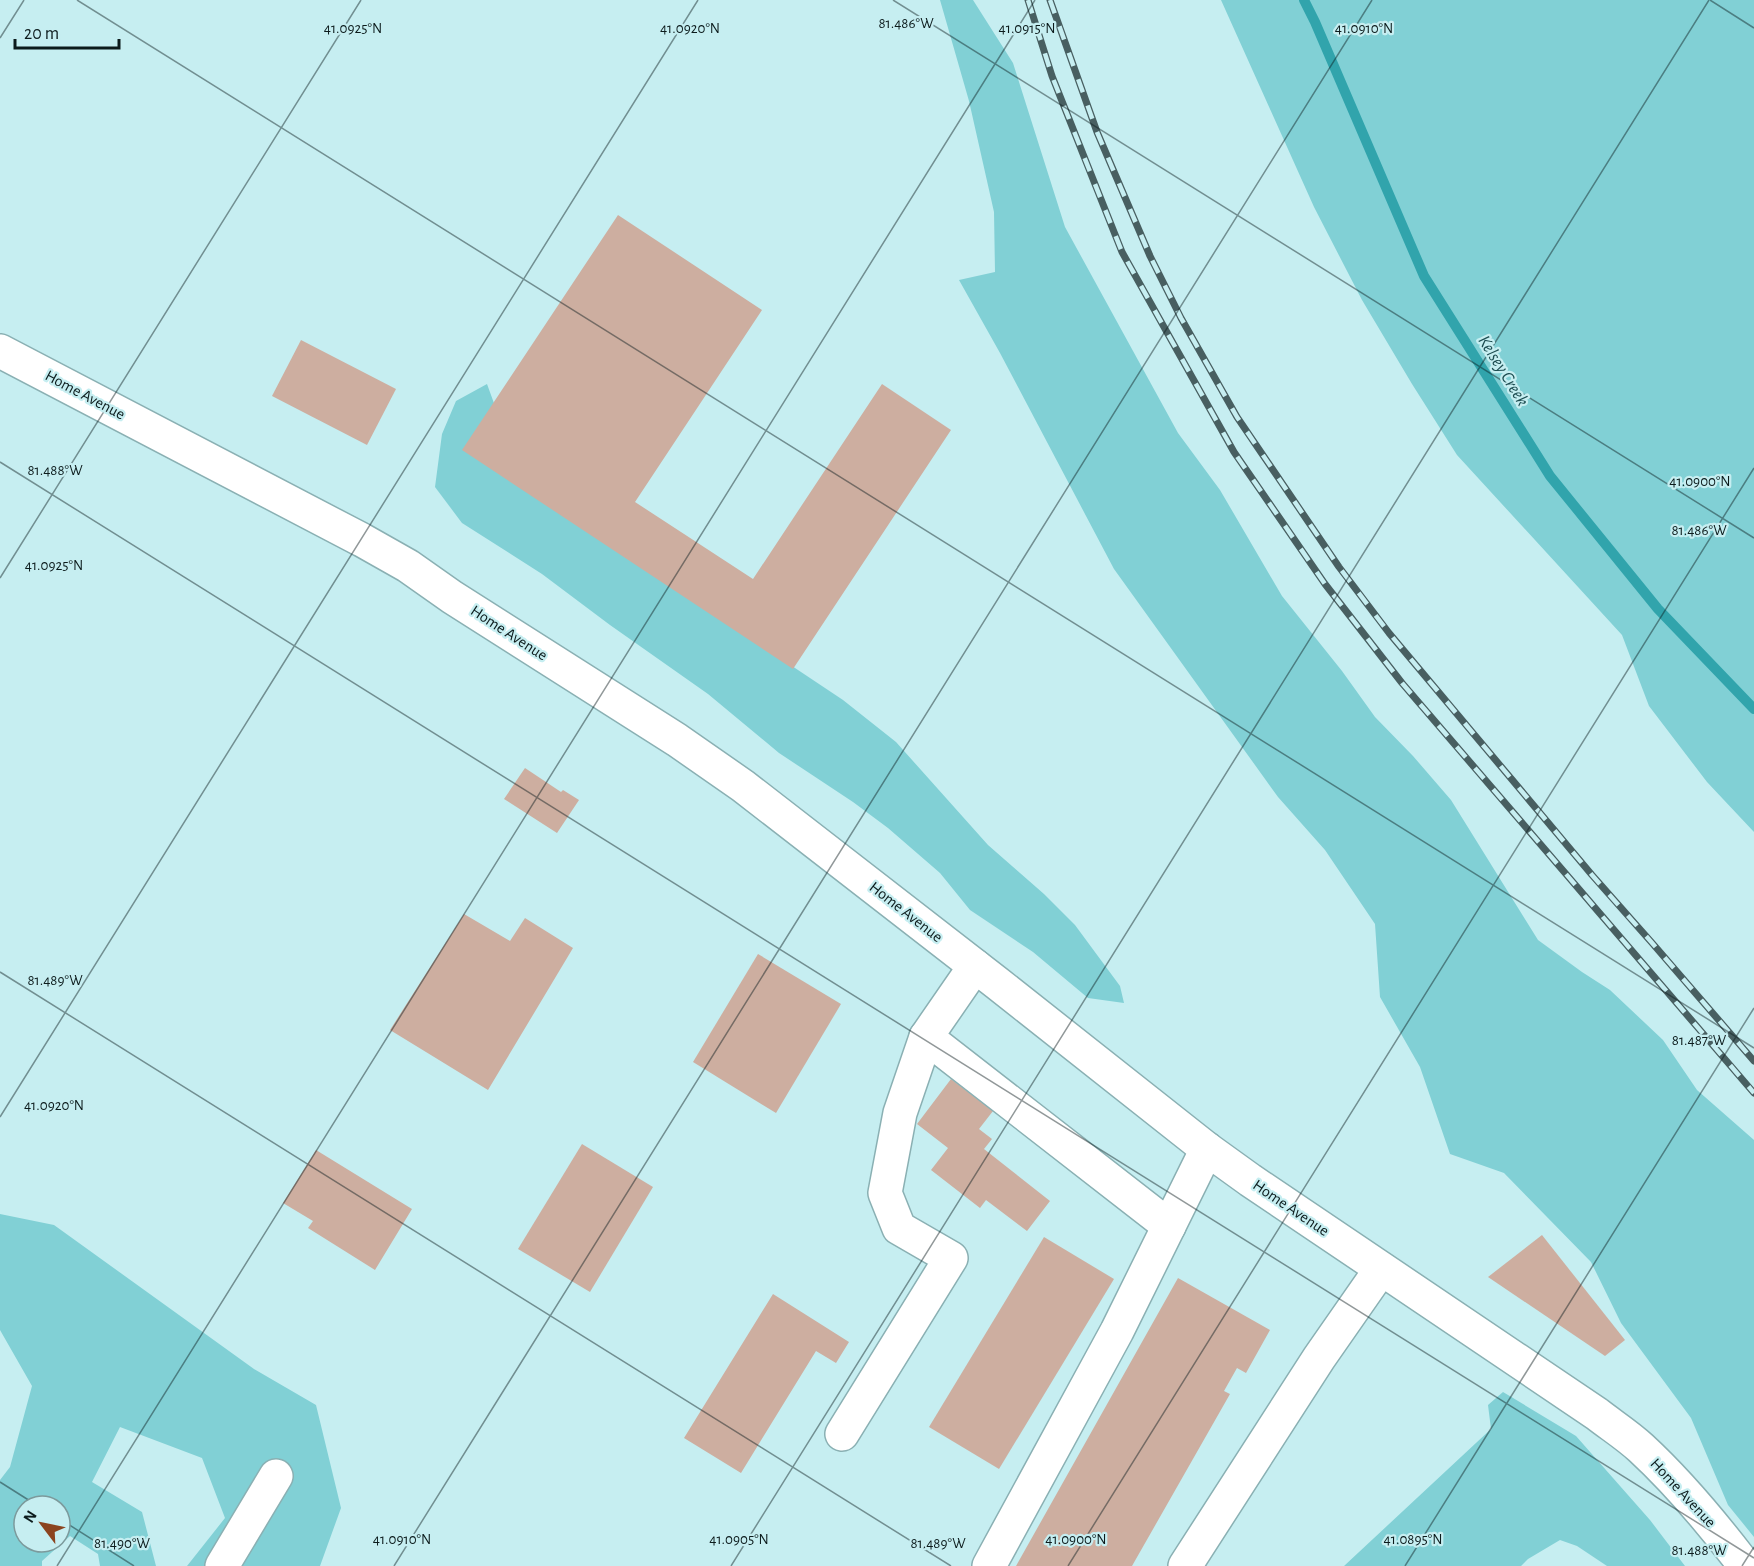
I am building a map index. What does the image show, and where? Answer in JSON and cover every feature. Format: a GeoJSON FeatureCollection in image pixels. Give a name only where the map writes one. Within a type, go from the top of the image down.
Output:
{"type":"FeatureCollection","features":[{"type":"Feature","properties":{"kind":"street","name":"Home Avenue"},"geometry":{"type":"LineString","coordinates":[[0,351],[408,566],[452,597],[677,740],[743,786],[1207,1149],[1597,1414],[1639,1446],[1678,1484],[1745,1566]]}},
{"type":"Feature","properties":{"kind":"street"},"geometry":{"type":"LineString","coordinates":[[842,1434],[951,1258],[899,1228],[885,1193],[900,1113],[926,1037],[975,966]]}},
{"type":"Feature","properties":{"kind":"street"},"geometry":{"type":"LineString","coordinates":[[926,1037],[1169,1226]]}},
{"type":"Feature","properties":{"kind":"street"},"geometry":{"type":"LineString","coordinates":[[989,1566],[1116,1331],[1207,1149]]}},
{"type":"Feature","properties":{"kind":"street"},"geometry":{"type":"LineString","coordinates":[[1185,1566],[1318,1358],[1381,1269]]}},
{"type":"Feature","properties":{"kind":"street"},"geometry":{"type":"LineString","coordinates":[[222,1566],[276,1476]]}},
{"type":"Feature","properties":{"kind":"shaded area"},"geometry":{"type":"Polygon","coordinates":[[[940,0],[973,0],[1013,63],[1065,227],[1178,433],[1220,490],[1282,596],[1342,671],[1375,717],[1451,800],[1538,940],[1610,990],[1663,1040],[1697,1090],[1754,1140],[1754,1537],[1728,1505],[1691,1418],[1621,1323],[1591,1262],[1504,1173],[1450,1154],[1420,1067],[1380,997],[1375,924],[1325,850],[1278,797],[1114,569],[959,280],[995,272],[994,212],[969,101],[940,0]]]}},
{"type":"Feature","properties":{"kind":"shaded area"},"geometry":{"type":"Polygon","coordinates":[[[1221,0],[1754,0],[1754,832],[1707,782],[1649,706],[1622,635],[1457,455],[1362,300],[1314,207],[1221,0]]]}},
{"type":"Feature","properties":{"kind":"shaded area"},"geometry":{"type":"Polygon","coordinates":[[[487,384],[507,439],[744,634],[843,700],[896,742],[988,845],[1044,894],[1075,925],[1120,986],[1124,1003],[1088,998],[1033,952],[970,910],[940,873],[888,828],[779,753],[708,694],[542,574],[462,523],[435,487],[442,434],[456,401],[487,384]]]}},
{"type":"Feature","properties":{"kind":"shaded area"},"geometry":{"type":"Polygon","coordinates":[[[0,1214],[54,1225],[254,1369],[316,1405],[341,1508],[320,1566],[187,1566],[225,1518],[202,1458],[120,1427],[92,1482],[142,1512],[156,1566],[100,1566],[98,1554],[72,1537],[72,1494],[12,1494],[12,1554],[50,1554],[42,1561],[42,1566],[0,1566],[0,1480],[10,1467],[32,1386],[0,1330],[0,1214]]]}},
{"type":"Feature","properties":{"kind":"shaded area"},"geometry":{"type":"Polygon","coordinates":[[[1503,1392],[1576,1436],[1650,1520],[1685,1566],[1607,1566],[1577,1546],[1560,1540],[1528,1559],[1521,1566],[1344,1566],[1491,1429],[1488,1405],[1503,1392]]]}},
{"type":"Feature","properties":{"kind":"building"},"geometry":{"type":"Polygon","coordinates":[[[618,215],[762,310],[635,502],[753,579],[882,384],[951,430],[793,669],[462,450],[618,215]]]}},
{"type":"Feature","properties":{"kind":"building"},"geometry":{"type":"Polygon","coordinates":[[[301,340],[396,389],[367,445],[272,396],[301,340]]]}},
{"type":"Feature","properties":{"kind":"building"},"geometry":{"type":"Polygon","coordinates":[[[525,768],[561,792],[563,790],[579,800],[557,833],[504,799],[525,768]]]}},
{"type":"Feature","properties":{"kind":"building"},"geometry":{"type":"Polygon","coordinates":[[[464,914],[510,941],[525,918],[573,948],[488,1090],[390,1030],[464,914]]]}},
{"type":"Feature","properties":{"kind":"building"},"geometry":{"type":"Polygon","coordinates":[[[758,954],[841,1004],[776,1113],[693,1062],[758,954]]]}},
{"type":"Feature","properties":{"kind":"building"},"geometry":{"type":"Polygon","coordinates":[[[951,1079],[993,1111],[979,1129],[992,1139],[984,1149],[1050,1201],[1027,1231],[986,1200],[980,1208],[931,1170],[948,1148],[917,1124],[951,1079]]]}},
{"type":"Feature","properties":{"kind":"building"},"geometry":{"type":"Polygon","coordinates":[[[582,1144],[653,1187],[590,1292],[518,1249],[582,1144]]]}},
{"type":"Feature","properties":{"kind":"building"},"geometry":{"type":"Polygon","coordinates":[[[316,1150],[412,1209],[375,1270],[308,1228],[313,1221],[283,1203],[316,1150]]]}},
{"type":"Feature","properties":{"kind":"building"},"geometry":{"type":"Polygon","coordinates":[[[1542,1235],[1625,1340],[1605,1356],[1488,1277],[1542,1235]]]}},
{"type":"Feature","properties":{"kind":"building"},"geometry":{"type":"Polygon","coordinates":[[[1044,1237],[1114,1279],[999,1469],[929,1427],[1044,1237]]]}},
{"type":"Feature","properties":{"kind":"building"},"geometry":{"type":"Polygon","coordinates":[[[1178,1278],[1270,1330],[1246,1373],[1237,1368],[1224,1391],[1230,1394],[1132,1566],[1016,1566],[1178,1278]]]}},
{"type":"Feature","properties":{"kind":"building"},"geometry":{"type":"Polygon","coordinates":[[[773,1294],[849,1342],[836,1363],[816,1351],[741,1473],[684,1438],[773,1294]]]}},
{"type":"Feature","properties":{"kind":"waterway","name":"Kelsey Creek"},"geometry":{"type":"LineString","coordinates":[[1304,0],[1424,276],[1550,476],[1658,609],[1754,709]]}},
{"type":"Feature","properties":{"kind":"railway"},"geometry":{"type":"LineString","coordinates":[[1028,0],[1052,76],[1122,252],[1234,452],[1325,584],[1402,683],[1754,1093]]}},
{"type":"Feature","properties":{"kind":"railway"},"geometry":{"type":"LineString","coordinates":[[1050,0],[1097,132],[1150,256],[1181,318],[1237,417],[1339,567],[1389,633],[1592,875],[1754,1061]]}}]}
